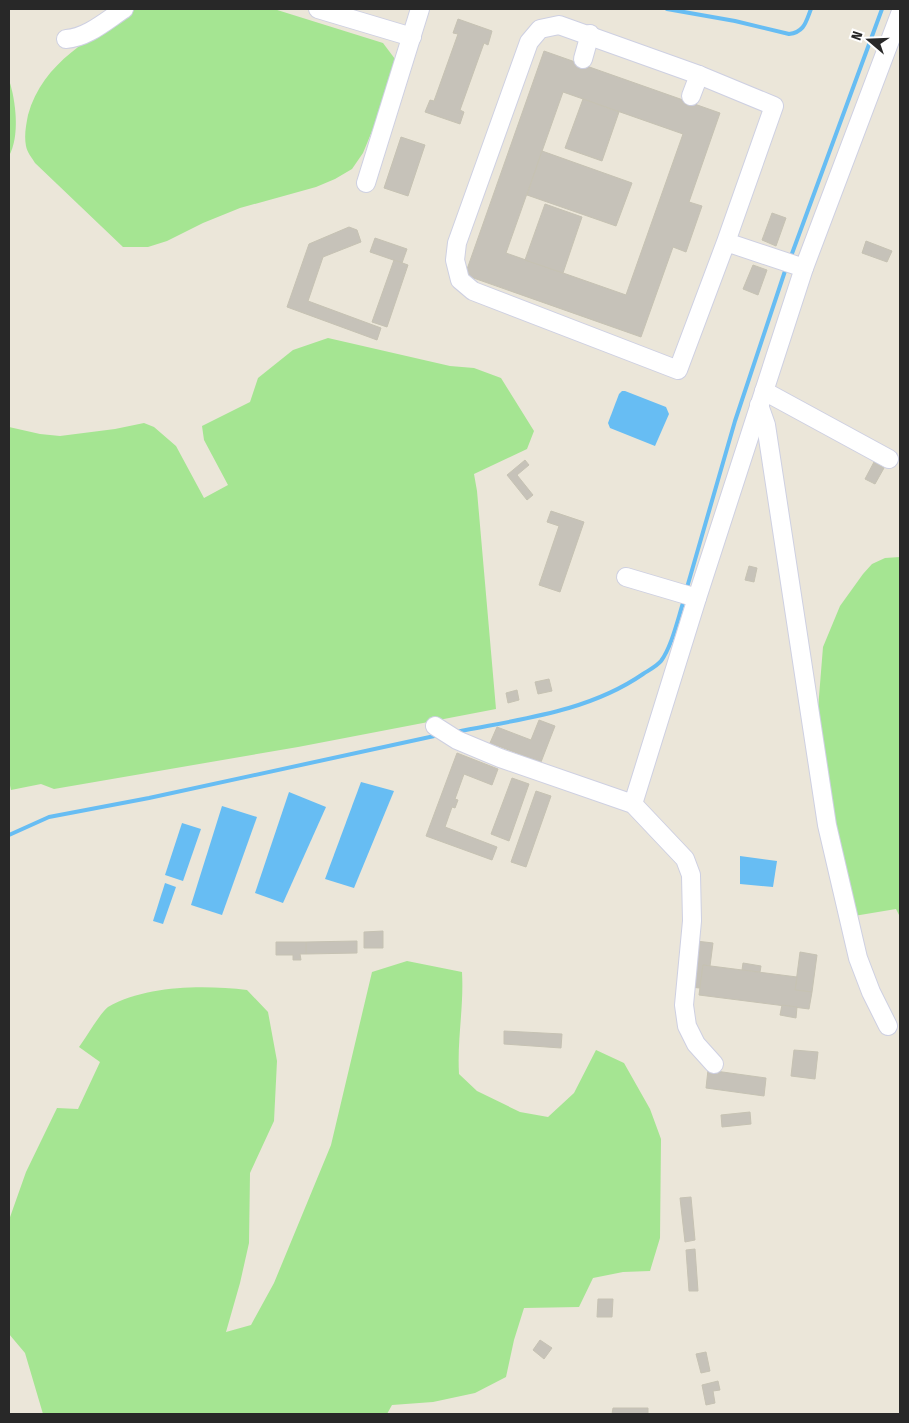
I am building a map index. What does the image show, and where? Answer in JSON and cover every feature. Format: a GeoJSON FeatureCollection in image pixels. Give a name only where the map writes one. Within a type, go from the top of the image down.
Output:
{"type":"FeatureCollection","features":[{"type":"Feature","properties":{"kind":"street"},"geometry":{"type":"LineString","coordinates":[[66,39],[74,39],[88,32],[124,9]]}},
{"type":"Feature","properties":{"kind":"street"},"geometry":{"type":"LineString","coordinates":[[318,9],[412,37]]}},
{"type":"Feature","properties":{"kind":"street"},"geometry":{"type":"LineString","coordinates":[[366,183],[420,9]]}},
{"type":"Feature","properties":{"kind":"street"},"geometry":{"type":"LineString","coordinates":[[633,804],[689,596],[762,398],[793,264],[900,14]]}},
{"type":"Feature","properties":{"kind":"street"},"geometry":{"type":"LineString","coordinates":[[559,25],[590,34],[699,75],[774,106],[678,370],[573,323],[473,291],[460,280],[455,260],[457,243],[529,42],[540,29],[559,25]]}},
{"type":"Feature","properties":{"kind":"street"},"geometry":{"type":"LineString","coordinates":[[583,59],[590,34]]}},
{"type":"Feature","properties":{"kind":"street"},"geometry":{"type":"LineString","coordinates":[[691,96],[699,75]]}},
{"type":"Feature","properties":{"kind":"street"},"geometry":{"type":"LineString","coordinates":[[726,242],[793,264]]}},
{"type":"Feature","properties":{"kind":"street"},"geometry":{"type":"LineString","coordinates":[[762,398],[889,459]]}},
{"type":"Feature","properties":{"kind":"street"},"geometry":{"type":"LineString","coordinates":[[762,398],[826,825],[858,958],[871,992],[888,1026]]}},
{"type":"Feature","properties":{"kind":"street"},"geometry":{"type":"LineString","coordinates":[[626,577],[689,596]]}},
{"type":"Feature","properties":{"kind":"street"},"geometry":{"type":"LineString","coordinates":[[434,726],[457,740],[500,758],[633,804],[685,859],[691,875],[692,920],[684,1005],[687,1026],[696,1044],[714,1064]]}},
{"type":"Feature","properties":{"kind":"green space"},"geometry":{"type":"Polygon","coordinates":[[[135,9],[274,9],[383,43],[395,59],[393,78],[363,153],[352,169],[316,187],[240,208],[203,223],[167,241],[148,247],[123,247],[35,163],[28,153],[25,134],[28,115],[35,96],[57,65],[86,41],[135,9]]]}},
{"type":"Feature","properties":{"kind":"green space"},"geometry":{"type":"Polygon","coordinates":[[[9,80],[14,98],[16,129],[15,139],[9,156],[9,80]]]}},
{"type":"Feature","properties":{"kind":"green space"},"geometry":{"type":"Polygon","coordinates":[[[328,338],[450,366],[474,368],[501,378],[534,431],[527,449],[474,474],[496,709],[298,747],[54,789],[41,784],[11,790],[9,781],[9,427],[40,434],[60,436],[144,423],[154,427],[176,446],[204,498],[228,485],[204,440],[202,426],[250,402],[258,378],[293,350],[328,338]]]}},
{"type":"Feature","properties":{"kind":"green space"},"geometry":{"type":"Polygon","coordinates":[[[900,557],[900,917],[896,909],[854,916],[832,823],[818,709],[823,647],[840,606],[863,574],[872,564],[885,558],[900,557]]]}},
{"type":"Feature","properties":{"kind":"green space"},"geometry":{"type":"Polygon","coordinates":[[[407,961],[462,972],[459,1074],[477,1091],[520,1112],[548,1117],[574,1093],[596,1050],[624,1063],[650,1109],[661,1139],[660,1238],[650,1271],[623,1272],[593,1278],[579,1307],[524,1308],[514,1340],[506,1377],[475,1393],[433,1402],[392,1405],[387,1414],[43,1414],[25,1353],[9,1334],[9,1220],[26,1172],[57,1108],[78,1109],[100,1062],[79,1047],[101,1014],[108,1007],[140,994],[194,987],[247,990],[268,1012],[277,1061],[274,1121],[250,1173],[249,1243],[226,1332],[251,1325],[274,1283],[331,1145],[372,972],[407,961]]]}},
{"type":"Feature","properties":{"kind":"water"},"geometry":{"type":"Polygon","coordinates":[[[622,391],[666,407],[669,414],[655,446],[610,428],[608,423],[619,394],[622,391]]]}},
{"type":"Feature","properties":{"kind":"water"},"geometry":{"type":"Polygon","coordinates":[[[361,782],[394,791],[354,888],[325,879],[361,782]]]}},
{"type":"Feature","properties":{"kind":"water"},"geometry":{"type":"Polygon","coordinates":[[[289,792],[326,807],[283,903],[255,893],[289,792]]]}},
{"type":"Feature","properties":{"kind":"water"},"geometry":{"type":"Polygon","coordinates":[[[222,806],[257,817],[222,915],[191,905],[222,806]]]}},
{"type":"Feature","properties":{"kind":"water"},"geometry":{"type":"Polygon","coordinates":[[[182,823],[201,829],[183,881],[165,875],[182,823]]]}},
{"type":"Feature","properties":{"kind":"water"},"geometry":{"type":"Polygon","coordinates":[[[740,856],[777,861],[773,887],[740,884],[740,856]]]}},
{"type":"Feature","properties":{"kind":"water"},"geometry":{"type":"Polygon","coordinates":[[[165,883],[176,887],[163,924],[153,921],[165,883]]]}},
{"type":"Feature","properties":{"kind":"building"},"geometry":{"type":"Polygon","coordinates":[[[458,19],[492,31],[488,45],[484,43],[460,110],[464,112],[460,124],[425,112],[430,100],[434,101],[458,34],[453,33],[458,19]]]}},
{"type":"Feature","properties":{"kind":"building"},"geometry":{"type":"Polygon","coordinates":[[[544,51],[720,113],[689,202],[702,206],[686,252],[673,247],[641,337],[465,275],[544,51]],[[563,92],[506,253],[626,295],[683,134],[563,92]]]}},
{"type":"Feature","properties":{"kind":"building"},"geometry":{"type":"Polygon","coordinates":[[[583,99],[619,112],[602,161],[565,148],[583,99]]]}},
{"type":"Feature","properties":{"kind":"building"},"geometry":{"type":"Polygon","coordinates":[[[401,137],[425,145],[408,196],[384,188],[401,137]]]}},
{"type":"Feature","properties":{"kind":"building"},"geometry":{"type":"Polygon","coordinates":[[[542,151],[632,183],[616,226],[527,195],[542,151]]]}},
{"type":"Feature","properties":{"kind":"building"},"geometry":{"type":"Polygon","coordinates":[[[545,204],[582,217],[563,273],[525,260],[545,204]]]}},
{"type":"Feature","properties":{"kind":"building"},"geometry":{"type":"Polygon","coordinates":[[[772,213],[786,218],[776,246],[762,240],[772,213]]]}},
{"type":"Feature","properties":{"kind":"building"},"geometry":{"type":"Polygon","coordinates":[[[349,227],[357,230],[361,242],[323,257],[308,301],[381,328],[377,340],[287,307],[309,244],[349,227]]]}},
{"type":"Feature","properties":{"kind":"building"},"geometry":{"type":"Polygon","coordinates":[[[375,238],[407,249],[402,263],[370,252],[375,238]]]}},
{"type":"Feature","properties":{"kind":"building"},"geometry":{"type":"Polygon","coordinates":[[[866,241],[892,251],[887,262],[862,253],[866,241]]]}},
{"type":"Feature","properties":{"kind":"building"},"geometry":{"type":"Polygon","coordinates":[[[394,260],[408,265],[387,327],[372,322],[394,260]]]}},
{"type":"Feature","properties":{"kind":"building"},"geometry":{"type":"Polygon","coordinates":[[[753,265],[767,270],[758,295],[743,289],[753,265]]]}},
{"type":"Feature","properties":{"kind":"building"},"geometry":{"type":"Polygon","coordinates":[[[525,460],[529,465],[517,475],[533,495],[527,500],[507,475],[525,460]]]}},
{"type":"Feature","properties":{"kind":"building"},"geometry":{"type":"Polygon","coordinates":[[[874,462],[884,468],[875,484],[865,479],[874,462]]]}},
{"type":"Feature","properties":{"kind":"building"},"geometry":{"type":"Polygon","coordinates":[[[551,511],[584,522],[560,592],[539,585],[559,526],[547,522],[551,511]]]}},
{"type":"Feature","properties":{"kind":"building"},"geometry":{"type":"Polygon","coordinates":[[[749,566],[757,568],[754,582],[745,580],[749,566]]]}},
{"type":"Feature","properties":{"kind":"building"},"geometry":{"type":"Polygon","coordinates":[[[549,679],[552,691],[538,694],[535,682],[549,679]]]}},
{"type":"Feature","properties":{"kind":"building"},"geometry":{"type":"Polygon","coordinates":[[[517,690],[519,700],[508,703],[506,693],[517,690]]]}},
{"type":"Feature","properties":{"kind":"building"},"geometry":{"type":"Polygon","coordinates":[[[539,720],[555,726],[541,762],[490,743],[497,727],[531,740],[539,720]]]}},
{"type":"Feature","properties":{"kind":"building"},"geometry":{"type":"Polygon","coordinates":[[[457,753],[498,769],[492,785],[464,774],[455,799],[458,800],[455,808],[452,807],[445,827],[497,847],[492,860],[426,836],[457,753]]]}},
{"type":"Feature","properties":{"kind":"building"},"geometry":{"type":"Polygon","coordinates":[[[512,778],[529,784],[509,841],[491,834],[512,778]]]}},
{"type":"Feature","properties":{"kind":"building"},"geometry":{"type":"Polygon","coordinates":[[[536,791],[551,796],[526,867],[511,862],[536,791]]]}},
{"type":"Feature","properties":{"kind":"building"},"geometry":{"type":"Polygon","coordinates":[[[383,931],[383,948],[364,948],[364,932],[383,931]]]}},
{"type":"Feature","properties":{"kind":"building"},"geometry":{"type":"Polygon","coordinates":[[[357,941],[357,953],[306,954],[306,942],[357,941]]]}},
{"type":"Feature","properties":{"kind":"building"},"geometry":{"type":"Polygon","coordinates":[[[696,941],[713,943],[710,966],[703,965],[700,988],[690,987],[696,941]]]}},
{"type":"Feature","properties":{"kind":"building"},"geometry":{"type":"Polygon","coordinates":[[[276,942],[306,942],[306,954],[300,954],[301,960],[293,960],[293,955],[276,955],[276,942]]]}},
{"type":"Feature","properties":{"kind":"building"},"geometry":{"type":"Polygon","coordinates":[[[800,952],[817,955],[812,992],[795,990],[800,952]]]}},
{"type":"Feature","properties":{"kind":"building"},"geometry":{"type":"Polygon","coordinates":[[[743,963],[761,966],[760,972],[742,970],[743,963]]]}},
{"type":"Feature","properties":{"kind":"building"},"geometry":{"type":"Polygon","coordinates":[[[703,965],[797,977],[795,990],[812,992],[809,1009],[699,995],[703,965]]]}},
{"type":"Feature","properties":{"kind":"building"},"geometry":{"type":"Polygon","coordinates":[[[782,1005],[797,1007],[796,1018],[780,1015],[782,1005]]]}},
{"type":"Feature","properties":{"kind":"building"},"geometry":{"type":"Polygon","coordinates":[[[504,1031],[562,1034],[561,1048],[504,1044],[504,1031]]]}},
{"type":"Feature","properties":{"kind":"building"},"geometry":{"type":"Polygon","coordinates":[[[794,1050],[818,1052],[815,1079],[791,1076],[794,1050]]]}},
{"type":"Feature","properties":{"kind":"building"},"geometry":{"type":"Polygon","coordinates":[[[708,1070],[766,1078],[764,1096],[706,1088],[708,1070]]]}},
{"type":"Feature","properties":{"kind":"building"},"geometry":{"type":"Polygon","coordinates":[[[750,1112],[751,1124],[722,1127],[721,1115],[750,1112]]]}},
{"type":"Feature","properties":{"kind":"building"},"geometry":{"type":"Polygon","coordinates":[[[691,1197],[695,1240],[685,1242],[680,1198],[691,1197]]]}},
{"type":"Feature","properties":{"kind":"building"},"geometry":{"type":"Polygon","coordinates":[[[695,1249],[698,1291],[689,1291],[686,1250],[695,1249]]]}},
{"type":"Feature","properties":{"kind":"building"},"geometry":{"type":"Polygon","coordinates":[[[598,1299],[613,1299],[612,1317],[597,1317],[598,1299]]]}},
{"type":"Feature","properties":{"kind":"building"},"geometry":{"type":"Polygon","coordinates":[[[540,1340],[552,1348],[544,1359],[533,1350],[540,1340]]]}},
{"type":"Feature","properties":{"kind":"building"},"geometry":{"type":"Polygon","coordinates":[[[706,1352],[710,1371],[701,1373],[696,1354],[706,1352]]]}},
{"type":"Feature","properties":{"kind":"building"},"geometry":{"type":"Polygon","coordinates":[[[718,1381],[720,1390],[713,1391],[715,1403],[706,1405],[702,1385],[718,1381]]]}},
{"type":"Feature","properties":{"kind":"building"},"geometry":{"type":"Polygon","coordinates":[[[613,1408],[648,1408],[648,1414],[612,1414],[613,1408]]]}},
{"type":"Feature","properties":{"kind":"waterway"},"geometry":{"type":"LineString","coordinates":[[667,9],[735,21],[789,34],[802,28],[811,9]]}},
{"type":"Feature","properties":{"kind":"waterway"},"geometry":{"type":"LineString","coordinates":[[790,259],[882,9]]}},
{"type":"Feature","properties":{"kind":"waterway"},"geometry":{"type":"LineString","coordinates":[[686,591],[735,421],[786,268]]}},
{"type":"Feature","properties":{"kind":"waterway"},"geometry":{"type":"LineString","coordinates":[[456,732],[529,718],[577,706],[622,687],[661,661],[672,640],[684,600]]}},
{"type":"Feature","properties":{"kind":"waterway"},"geometry":{"type":"LineString","coordinates":[[9,835],[49,817],[149,798],[439,735]]}}]}
